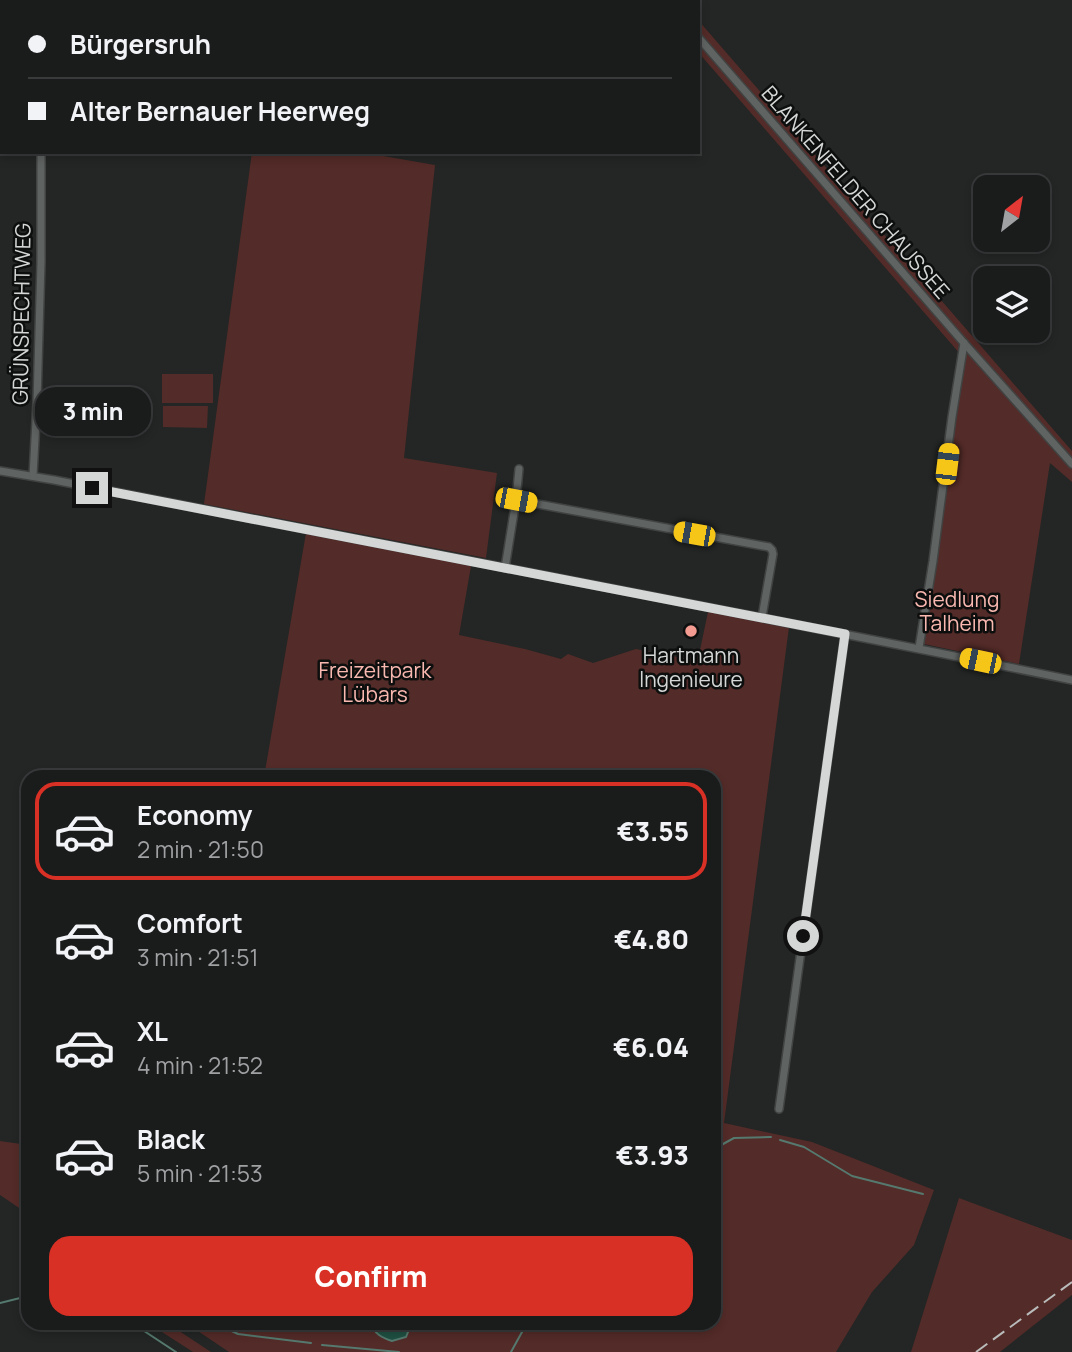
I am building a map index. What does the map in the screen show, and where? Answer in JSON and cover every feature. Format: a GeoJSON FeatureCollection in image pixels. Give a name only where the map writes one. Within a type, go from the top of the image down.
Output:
{"type":"FeatureCollection","features":[{"type":"Feature","properties":{"kind":"street","name":"BLANKENFELDER CHAUSSEE"},"geometry":{"type":"LineString","coordinates":[[700,39],[1072,464]]}},
{"type":"Feature","properties":{"kind":"street","name":"GRÜNSPECHTWEG"},"geometry":{"type":"LineString","coordinates":[[33,476],[41,154]]}},
{"type":"Feature","properties":{"kind":"street"},"geometry":{"type":"LineString","coordinates":[[919,648],[964,343]]}},
{"type":"Feature","properties":{"kind":"street"},"geometry":{"type":"LineString","coordinates":[[505,568],[519,468]]}},
{"type":"Feature","properties":{"kind":"street"},"geometry":{"type":"LineString","coordinates":[[0,471],[762,617],[1072,680]]}},
{"type":"Feature","properties":{"kind":"street"},"geometry":{"type":"LineString","coordinates":[[516,500],[769,547],[773,554],[762,617]]}},
{"type":"Feature","properties":{"kind":"street"},"geometry":{"type":"LineString","coordinates":[[779,1109],[845,634]]}},
{"type":"Feature","properties":{"kind":"green space","name":"Siedlung Talheim"},"geometry":{"type":"Polygon","coordinates":[[[700,22],[973,337],[973,343],[978,343],[1072,451],[1072,482],[1050,463],[1019,664],[919,643],[961,355],[700,54],[700,22]]]}},
{"type":"Feature","properties":{"kind":"green space"},"geometry":{"type":"Polygon","coordinates":[[[252,154],[372,154],[435,165],[404,458],[497,473],[486,558],[204,504],[252,154]]]}},
{"type":"Feature","properties":{"kind":"green space"},"geometry":{"type":"Polygon","coordinates":[[[162,374],[213,374],[213,403],[162,403],[162,374]]]}},
{"type":"Feature","properties":{"kind":"green space"},"geometry":{"type":"Polygon","coordinates":[[[163,406],[208,406],[207,428],[163,427],[163,406]]]}},
{"type":"Feature","properties":{"kind":"green space","name":"Freizeitpark Lübars"},"geometry":{"type":"Polygon","coordinates":[[[306,533],[471,566],[459,635],[561,659],[568,654],[593,663],[636,649],[688,659],[690,649],[700,650],[708,612],[789,627],[724,1123],[812,1142],[934,1190],[914,1245],[872,1292],[836,1352],[229,1352],[196,1330],[721,1330],[721,770],[265,770],[306,533]]]}},
{"type":"Feature","properties":{"kind":"green space"},"geometry":{"type":"Polygon","coordinates":[[[0,1141],[21,1144],[21,1209],[0,1195],[0,1141]]]}},
{"type":"Feature","properties":{"kind":"green space"},"geometry":{"type":"Polygon","coordinates":[[[959,1198],[1072,1240],[1072,1295],[1000,1352],[911,1352],[959,1198]]]}},
{"type":"Feature","properties":{"kind":"green space"},"geometry":{"type":"Polygon","coordinates":[[[159,1330],[178,1330],[211,1352],[193,1352],[159,1330]]]}},
{"type":"Feature","properties":{"kind":"shaded area"},"geometry":{"type":"Polygon","coordinates":[[[374,1330],[409,1330],[406,1337],[392,1341],[374,1330]]]}},
{"type":"Feature","properties":{"kind":"waterway"},"geometry":{"type":"LineString","coordinates":[[721,1145],[734,1138],[771,1137]]}},
{"type":"Feature","properties":{"kind":"waterway"},"geometry":{"type":"LineString","coordinates":[[780,1140],[804,1147],[852,1176],[923,1194]]}},
{"type":"Feature","properties":{"kind":"waterway"},"geometry":{"type":"LineString","coordinates":[[0,1303],[21,1298]]}},
{"type":"Feature","properties":{"kind":"waterway"},"geometry":{"type":"LineString","coordinates":[[143,1330],[176,1352]]}},
{"type":"Feature","properties":{"kind":"waterway"},"geometry":{"type":"LineString","coordinates":[[230,1330],[238,1334],[311,1343]]}},
{"type":"Feature","properties":{"kind":"waterway"},"geometry":{"type":"LineString","coordinates":[[511,1352],[523,1330]]}},
{"type":"Feature","properties":{"kind":"waterway"},"geometry":{"type":"LineString","coordinates":[[322,1345],[399,1352]]}},
{"type":"Feature","properties":{"kind":"railway"},"geometry":{"type":"LineString","coordinates":[[976,1352],[1072,1282]]}},
{"type":"Feature","properties":{"kind":"place","name":"Hartmann Ingenieure"},"geometry":{"type":"Point","coordinates":[691,631]}},
{"type":"Feature","properties":{"kind":"route"},"geometry":{"type":"LineString","coordinates":[[92,488],[845,634],[803,936]]}}]}
